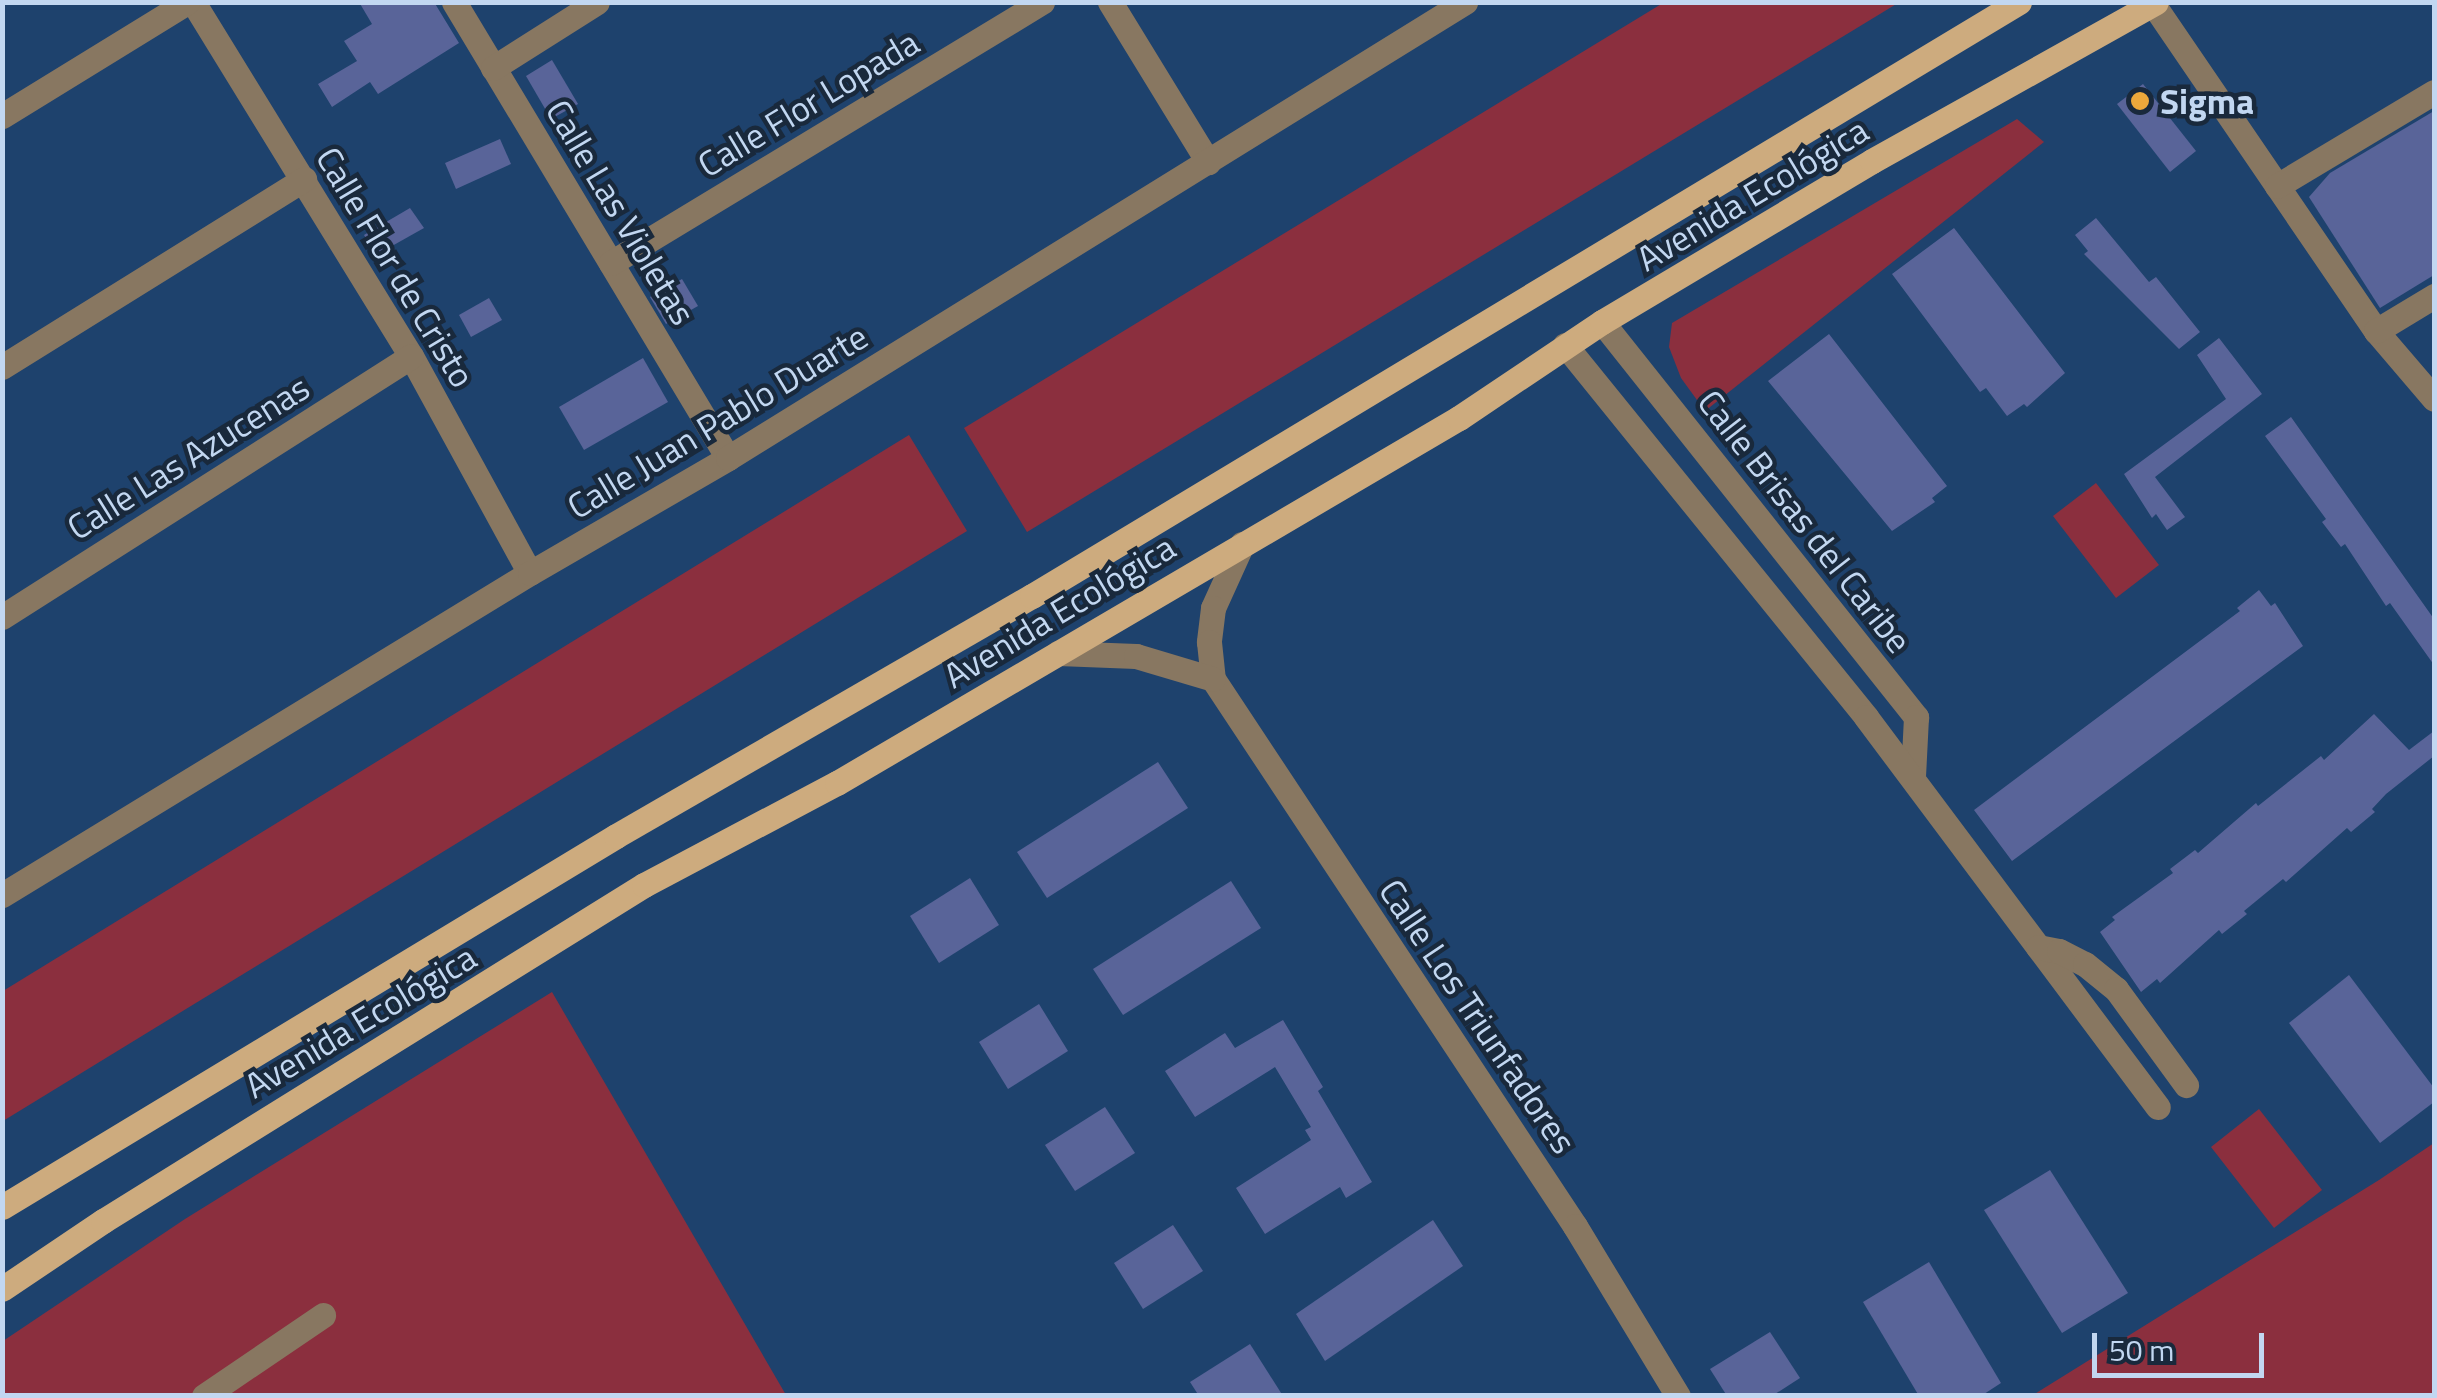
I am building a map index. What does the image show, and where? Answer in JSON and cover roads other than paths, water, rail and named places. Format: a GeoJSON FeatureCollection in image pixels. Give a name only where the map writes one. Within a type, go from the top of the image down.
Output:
{"type":"FeatureCollection","features":[{"type":"Feature","properties":{"kind":"main road"},"geometry":{"type":"LineString","coordinates":[[2,1207],[616,836],[1032,596],[2019,2]]}},
{"type":"Feature","properties":{"kind":"main road","name":"Avenida Ecológica"},"geometry":{"type":"LineString","coordinates":[[2,1289],[118,1211],[644,886],[837,783],[1459,418],[1564,345],[1872,161],[2155,3]]}},
{"type":"Feature","properties":{"kind":"street"},"geometry":{"type":"LineString","coordinates":[[2,116],[190,2]]}},
{"type":"Feature","properties":{"kind":"street","name":"Calle Flor de Cristo"},"geometry":{"type":"LineString","coordinates":[[190,2],[412,356],[530,573]]}},
{"type":"Feature","properties":{"kind":"street","name":"Calle Las Violetas"},"geometry":{"type":"LineString","coordinates":[[454,2],[728,458]]}},
{"type":"Feature","properties":{"kind":"street"},"geometry":{"type":"LineString","coordinates":[[493,68],[597,2]]}},
{"type":"Feature","properties":{"kind":"street","name":"Calle Flor Lopada"},"geometry":{"type":"LineString","coordinates":[[612,263],[1042,2]]}},
{"type":"Feature","properties":{"kind":"street"},"geometry":{"type":"LineString","coordinates":[[1110,2],[1208,162]]}},
{"type":"Feature","properties":{"kind":"street","name":"Calle Juan Pablo Duarte"},"geometry":{"type":"LineString","coordinates":[[2,895],[530,573],[728,458],[1465,2]]}},
{"type":"Feature","properties":{"kind":"street"},"geometry":{"type":"LineString","coordinates":[[2155,3],[2376,331],[2434,400]]}},
{"type":"Feature","properties":{"kind":"street"},"geometry":{"type":"LineString","coordinates":[[2276,186],[2434,92]]}},
{"type":"Feature","properties":{"kind":"street"},"geometry":{"type":"LineString","coordinates":[[2,367],[304,179]]}},
{"type":"Feature","properties":{"kind":"street"},"geometry":{"type":"LineString","coordinates":[[2376,331],[2434,296]]}},
{"type":"Feature","properties":{"kind":"street","name":"Calle Brisas del Caribe"},"geometry":{"type":"LineString","coordinates":[[1602,322],[1916,718],[1912,777]]}},
{"type":"Feature","properties":{"kind":"street","name":"Calle Brisas del Caribe"},"geometry":{"type":"LineString","coordinates":[[1564,345],[1912,777],[2158,1107]]}},
{"type":"Feature","properties":{"kind":"street","name":"Calle Las Azucenas"},"geometry":{"type":"LineString","coordinates":[[2,617],[412,356]]}},
{"type":"Feature","properties":{"kind":"street"},"geometry":{"type":"LineString","coordinates":[[1058,653],[1136,656],[1213,679],[1209,642],[1213,608],[1242,544]]}},
{"type":"Feature","properties":{"kind":"street","name":"Calle Los Triunfadores"},"geometry":{"type":"LineString","coordinates":[[1213,679],[1566,1211],[1678,1396]]}},
{"type":"Feature","properties":{"kind":"street"},"geometry":{"type":"LineString","coordinates":[[2038,948],[2058,950],[2085,964],[2116,989],[2186,1085]]}},
{"type":"Feature","properties":{"kind":"street"},"geometry":{"type":"LineString","coordinates":[[204,1396],[324,1315]]}},
{"type":"Feature","properties":{"kind":"place","name":"Sigma"},"geometry":{"type":"Point","coordinates":[2140,101]}}]}
